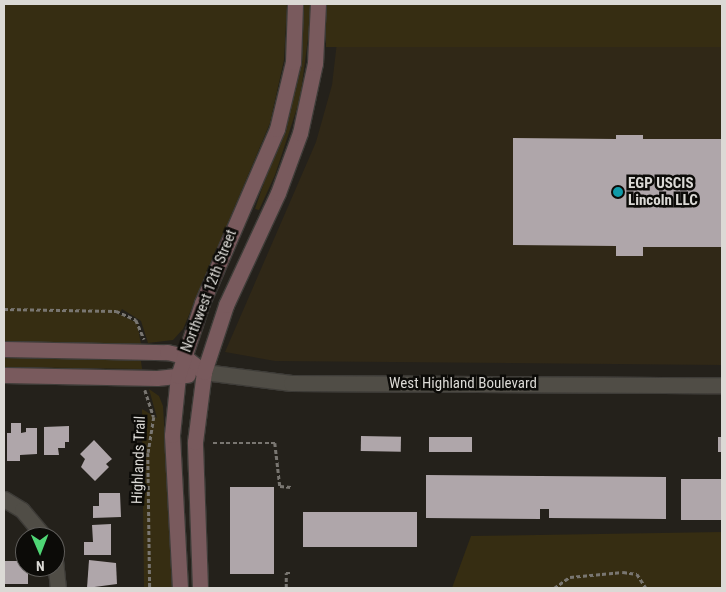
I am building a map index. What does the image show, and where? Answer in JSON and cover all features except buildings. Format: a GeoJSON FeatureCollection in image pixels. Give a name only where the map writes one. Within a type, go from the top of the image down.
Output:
{"type":"FeatureCollection","features":[{"type":"Feature","properties":{"kind":"main road","name":"Northwest 12th Street"},"geometry":{"type":"LineString","coordinates":[[180,588],[172,435],[178,376],[216,268],[277,129],[292,62],[295,4]]}},
{"type":"Feature","properties":{"kind":"main road","name":"Northwest 12th Street"},"geometry":{"type":"LineString","coordinates":[[200,588],[194,442],[204,372],[226,305],[278,193],[300,133],[315,63],[318,4]]}},
{"type":"Feature","properties":{"kind":"main road"},"geometry":{"type":"LineString","coordinates":[[4,349],[144,351],[184,356],[204,372]]}},
{"type":"Feature","properties":{"kind":"main road","name":"West Highland Boulevard"},"geometry":{"type":"LineString","coordinates":[[4,375],[145,377],[178,376],[204,372]]}},
{"type":"Feature","properties":{"kind":"street","name":"West Highland Boulevard"},"geometry":{"type":"LineString","coordinates":[[204,372],[300,384],[722,386]]}},
{"type":"Feature","properties":{"kind":"street"},"geometry":{"type":"LineString","coordinates":[[4,499],[32,519],[38,527]]}},
{"type":"Feature","properties":{"kind":"path"},"geometry":{"type":"LineString","coordinates":[[4,309],[125,313],[140,326],[144,351]]}},
{"type":"Feature","properties":{"kind":"path","name":"Highlands Trail"},"geometry":{"type":"LineString","coordinates":[[145,377],[145,390],[154,417],[148,453],[150,588]]}},
{"type":"Feature","properties":{"kind":"path"},"geometry":{"type":"LineString","coordinates":[[213,443],[276,443],[280,486],[291,487]]}},
{"type":"Feature","properties":{"kind":"path"},"geometry":{"type":"LineString","coordinates":[[554,588],[570,577],[623,572],[638,574],[646,588]]}},
{"type":"Feature","properties":{"kind":"path"},"geometry":{"type":"LineString","coordinates":[[286,588],[286,573],[290,573]]}},
{"type":"Feature","properties":{"kind":"shaded area"},"geometry":{"type":"Polygon","coordinates":[[[4,4],[287,4],[284,60],[270,123],[183,329],[173,340],[148,343],[141,321],[122,309],[119,314],[137,323],[141,344],[4,342],[4,4]]]}},
{"type":"Feature","properties":{"kind":"shaded area"},"geometry":{"type":"Polygon","coordinates":[[[303,4],[310,4],[310,24],[300,99],[275,175],[259,210],[255,209],[294,95],[301,55],[303,4]]]}},
{"type":"Feature","properties":{"kind":"shaded area"},"geometry":{"type":"Polygon","coordinates":[[[326,4],[722,4],[722,47],[326,47],[326,4]]]}},
{"type":"Feature","properties":{"kind":"shaded area"},"geometry":{"type":"Polygon","coordinates":[[[722,4],[722,365],[275,361],[225,352],[316,142],[332,85],[337,42],[722,4]]]}},
{"type":"Feature","properties":{"kind":"shaded area"},"geometry":{"type":"Polygon","coordinates":[[[4,358],[141,361],[142,369],[4,367],[4,358]]]}},
{"type":"Feature","properties":{"kind":"shaded area"},"geometry":{"type":"Polygon","coordinates":[[[149,389],[159,396],[163,406],[174,588],[144,588],[142,409],[157,418],[149,389]]]}},
{"type":"Feature","properties":{"kind":"shaded area"},"geometry":{"type":"Polygon","coordinates":[[[722,532],[722,588],[452,588],[471,536],[722,532]]]}},
{"type":"Feature","properties":{"kind":"place","name":"EGP USCIS Lincoln LLC"},"geometry":{"type":"Point","coordinates":[618,192]}}]}
